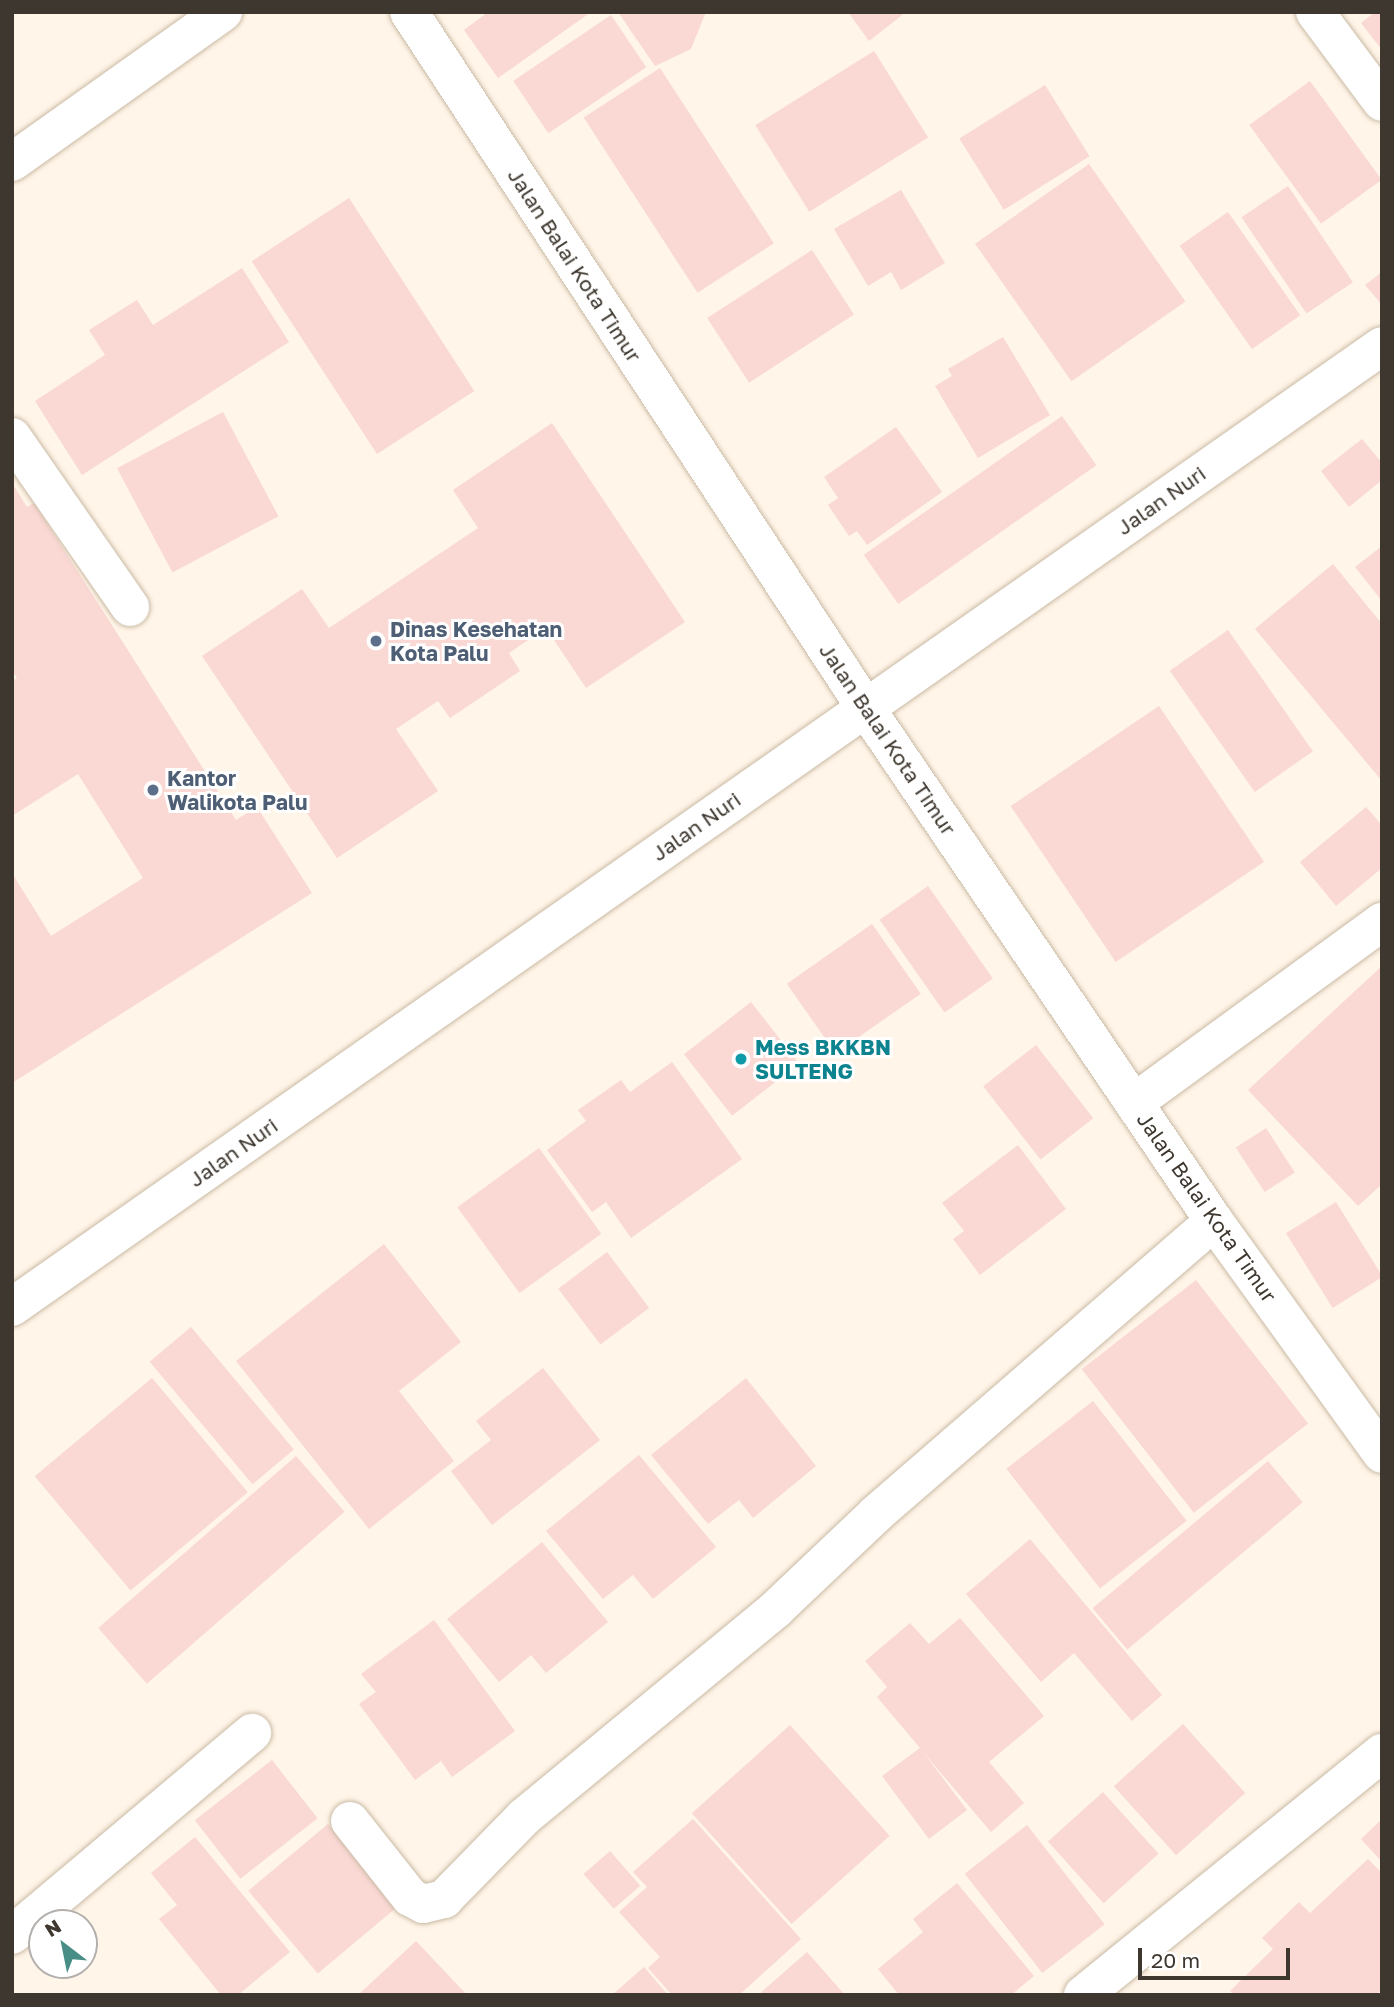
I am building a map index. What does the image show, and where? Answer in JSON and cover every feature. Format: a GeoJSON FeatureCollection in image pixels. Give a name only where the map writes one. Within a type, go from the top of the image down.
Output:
{"type":"FeatureCollection","features":[{"type":"Feature","properties":{"kind":"street"},"geometry":{"type":"LineString","coordinates":[[12,162],[223,12]]}},
{"type":"Feature","properties":{"kind":"street","name":"Jalan Balai Kota Timur"},"geometry":{"type":"LineString","coordinates":[[409,12],[865,707],[1214,1221],[1382,1454]]}},
{"type":"Feature","properties":{"kind":"street"},"geometry":{"type":"LineString","coordinates":[[1315,12],[1382,102]]}},
{"type":"Feature","properties":{"kind":"street","name":"Jalan Nuri"},"geometry":{"type":"LineString","coordinates":[[12,1307],[1382,346]]}},
{"type":"Feature","properties":{"kind":"street"},"geometry":{"type":"LineString","coordinates":[[12,437],[130,607]]}},
{"type":"Feature","properties":{"kind":"street"},"geometry":{"type":"LineString","coordinates":[[1135,1102],[1382,922]]}},
{"type":"Feature","properties":{"kind":"street"},"geometry":{"type":"LineString","coordinates":[[350,1821],[410,1897],[424,1904],[444,1899],[524,1818],[776,1609],[886,1505],[1214,1221]]}},
{"type":"Feature","properties":{"kind":"street"},"geometry":{"type":"LineString","coordinates":[[12,1935],[252,1733]]}},
{"type":"Feature","properties":{"kind":"street"},"geometry":{"type":"LineString","coordinates":[[1083,1995],[1382,1753]]}},
{"type":"Feature","properties":{"kind":"building"},"geometry":{"type":"Polygon","coordinates":[[[488,12],[591,12],[498,78],[464,30],[488,12]]]}},
{"type":"Feature","properties":{"kind":"building"},"geometry":{"type":"Polygon","coordinates":[[[618,12],[705,14],[691,49],[655,66],[618,12]]]}},
{"type":"Feature","properties":{"kind":"building"},"geometry":{"type":"Polygon","coordinates":[[[848,12],[906,12],[869,41],[848,12]]]}},
{"type":"Feature","properties":{"kind":"building"},"geometry":{"type":"Polygon","coordinates":[[[1375,12],[1382,12],[1382,50],[1361,23],[1375,12]]]}},
{"type":"Feature","properties":{"kind":"building"},"geometry":{"type":"Polygon","coordinates":[[[611,15],[646,67],[548,133],[513,81],[611,15]]]}},
{"type":"Feature","properties":{"kind":"building"},"geometry":{"type":"Polygon","coordinates":[[[874,51],[928,138],[809,212],[755,125],[874,51]]]}},
{"type":"Feature","properties":{"kind":"building"},"geometry":{"type":"Polygon","coordinates":[[[660,68],[774,243],[698,293],[584,118],[660,68]]]}},
{"type":"Feature","properties":{"kind":"building"},"geometry":{"type":"Polygon","coordinates":[[[1310,81],[1382,180],[1321,224],[1249,125],[1310,81]]]}},
{"type":"Feature","properties":{"kind":"building"},"geometry":{"type":"Polygon","coordinates":[[[1045,85],[1090,156],[1004,210],[959,139],[1045,85]]]}},
{"type":"Feature","properties":{"kind":"building"},"geometry":{"type":"Polygon","coordinates":[[[1089,164],[1185,302],[1071,381],[975,244],[1089,164]]]}},
{"type":"Feature","properties":{"kind":"building"},"geometry":{"type":"Polygon","coordinates":[[[1288,186],[1353,282],[1306,313],[1242,217],[1288,186]]]}},
{"type":"Feature","properties":{"kind":"building"},"geometry":{"type":"Polygon","coordinates":[[[901,190],[945,263],[901,290],[891,272],[868,286],[834,229],[901,190]]]}},
{"type":"Feature","properties":{"kind":"building"},"geometry":{"type":"Polygon","coordinates":[[[349,198],[474,391],[377,454],[252,261],[349,198]]]}},
{"type":"Feature","properties":{"kind":"building"},"geometry":{"type":"Polygon","coordinates":[[[1228,212],[1300,315],[1252,349],[1180,246],[1228,212]]]}},
{"type":"Feature","properties":{"kind":"building"},"geometry":{"type":"Polygon","coordinates":[[[812,250],[854,315],[749,383],[707,318],[812,250]]]}},
{"type":"Feature","properties":{"kind":"building"},"geometry":{"type":"Polygon","coordinates":[[[242,268],[289,342],[82,475],[35,401],[105,355],[89,330],[137,300],[153,325],[242,268]]]}},
{"type":"Feature","properties":{"kind":"building"},"geometry":{"type":"Polygon","coordinates":[[[1382,272],[1382,305],[1365,285],[1382,272]]]}},
{"type":"Feature","properties":{"kind":"building"},"geometry":{"type":"Polygon","coordinates":[[[1003,337],[1050,415],[978,458],[935,386],[952,376],[948,369],[1003,337]]]}},
{"type":"Feature","properties":{"kind":"building"},"geometry":{"type":"Polygon","coordinates":[[[223,412],[278,516],[172,573],[117,468],[223,412]]]}},
{"type":"Feature","properties":{"kind":"building"},"geometry":{"type":"Polygon","coordinates":[[[1062,416],[1096,465],[898,604],[864,555],[1062,416]]]}},
{"type":"Feature","properties":{"kind":"building","name":"Dinas Kesehatan Kota Palu"},"geometry":{"type":"Polygon","coordinates":[[[552,423],[685,622],[586,688],[546,628],[509,653],[520,671],[450,718],[438,701],[396,729],[438,791],[337,858],[202,656],[302,589],[329,628],[478,528],[453,490],[552,423]]]}},
{"type":"Feature","properties":{"kind":"building"},"geometry":{"type":"Polygon","coordinates":[[[896,427],[942,492],[867,545],[857,531],[849,536],[828,505],[838,498],[824,477],[896,427]]]}},
{"type":"Feature","properties":{"kind":"building"},"geometry":{"type":"Polygon","coordinates":[[[1362,439],[1382,463],[1382,480],[1349,507],[1321,471],[1362,439]]]}},
{"type":"Feature","properties":{"kind":"building","name":"Kantor Walikota Palu"},"geometry":{"type":"Polygon","coordinates":[[[12,483],[27,507],[34,503],[236,820],[257,807],[312,893],[12,1083],[12,873],[51,936],[143,878],[78,774],[12,816],[12,681],[17,678],[12,670],[12,483]]]}},
{"type":"Feature","properties":{"kind":"building"},"geometry":{"type":"Polygon","coordinates":[[[1382,546],[1382,601],[1355,567],[1382,546]]]}},
{"type":"Feature","properties":{"kind":"building"},"geometry":{"type":"Polygon","coordinates":[[[1333,564],[1382,624],[1382,781],[1255,629],[1333,564]]]}},
{"type":"Feature","properties":{"kind":"building"},"geometry":{"type":"Polygon","coordinates":[[[1228,630],[1313,751],[1255,792],[1170,671],[1228,630]]]}},
{"type":"Feature","properties":{"kind":"building"},"geometry":{"type":"Polygon","coordinates":[[[1159,706],[1264,862],[1116,962],[1011,806],[1159,706]]]}},
{"type":"Feature","properties":{"kind":"building"},"geometry":{"type":"Polygon","coordinates":[[[1366,807],[1382,825],[1382,868],[1336,906],[1300,862],[1366,807]]]}},
{"type":"Feature","properties":{"kind":"building"},"geometry":{"type":"Polygon","coordinates":[[[928,886],[993,979],[944,1012],[880,920],[928,886]]]}},
{"type":"Feature","properties":{"kind":"building"},"geometry":{"type":"Polygon","coordinates":[[[872,924],[921,994],[836,1053],[787,984],[872,924]]]}},
{"type":"Feature","properties":{"kind":"building"},"geometry":{"type":"Polygon","coordinates":[[[1382,966],[1382,1184],[1358,1206],[1248,1090],[1382,966]]]}},
{"type":"Feature","properties":{"kind":"building","name":"Mess BKKBN SULTENG"},"geometry":{"type":"Polygon","coordinates":[[[751,1002],[799,1063],[732,1116],[684,1054],[751,1002]]]}},
{"type":"Feature","properties":{"kind":"building"},"geometry":{"type":"Polygon","coordinates":[[[1036,1045],[1093,1118],[1040,1160],[983,1086],[1036,1045]]]}},
{"type":"Feature","properties":{"kind":"building"},"geometry":{"type":"Polygon","coordinates":[[[672,1062],[742,1159],[631,1238],[606,1202],[592,1212],[547,1150],[586,1121],[578,1110],[621,1080],[630,1092],[672,1062]]]}},
{"type":"Feature","properties":{"kind":"building"},"geometry":{"type":"Polygon","coordinates":[[[1266,1128],[1295,1172],[1265,1192],[1236,1148],[1266,1128]]]}},
{"type":"Feature","properties":{"kind":"building"},"geometry":{"type":"Polygon","coordinates":[[[1018,1145],[1066,1209],[980,1275],[953,1239],[964,1231],[942,1203],[1018,1145]]]}},
{"type":"Feature","properties":{"kind":"building"},"geometry":{"type":"Polygon","coordinates":[[[539,1148],[601,1234],[520,1293],[457,1207],[539,1148]]]}},
{"type":"Feature","properties":{"kind":"building"},"geometry":{"type":"Polygon","coordinates":[[[1336,1202],[1382,1277],[1333,1308],[1286,1233],[1336,1202]]]}},
{"type":"Feature","properties":{"kind":"building"},"geometry":{"type":"Polygon","coordinates":[[[384,1244],[461,1342],[399,1391],[454,1461],[369,1529],[236,1361],[384,1244]]]}},
{"type":"Feature","properties":{"kind":"building"},"geometry":{"type":"Polygon","coordinates":[[[607,1252],[649,1308],[600,1345],[558,1289],[607,1252]]]}},
{"type":"Feature","properties":{"kind":"building"},"geometry":{"type":"Polygon","coordinates":[[[1196,1280],[1308,1423],[1194,1513],[1082,1369],[1196,1280]]]}},
{"type":"Feature","properties":{"kind":"building"},"geometry":{"type":"Polygon","coordinates":[[[191,1327],[294,1450],[252,1484],[150,1362],[191,1327]]]}},
{"type":"Feature","properties":{"kind":"building"},"geometry":{"type":"Polygon","coordinates":[[[543,1368],[600,1440],[492,1525],[451,1471],[491,1440],[476,1421],[543,1368]]]}},
{"type":"Feature","properties":{"kind":"building"},"geometry":{"type":"Polygon","coordinates":[[[152,1378],[248,1492],[131,1590],[35,1476],[152,1378]]]}},
{"type":"Feature","properties":{"kind":"building"},"geometry":{"type":"Polygon","coordinates":[[[746,1378],[816,1466],[753,1518],[739,1500],[708,1524],[651,1455],[746,1378]]]}},
{"type":"Feature","properties":{"kind":"building"},"geometry":{"type":"Polygon","coordinates":[[[1093,1401],[1187,1521],[1100,1589],[1006,1469],[1093,1401]]]}},
{"type":"Feature","properties":{"kind":"building"},"geometry":{"type":"Polygon","coordinates":[[[639,1455],[716,1547],[653,1599],[633,1575],[603,1599],[546,1531],[639,1455]]]}},
{"type":"Feature","properties":{"kind":"building"},"geometry":{"type":"Polygon","coordinates":[[[296,1456],[345,1512],[147,1684],[98,1628],[296,1456]]]}},
{"type":"Feature","properties":{"kind":"building"},"geometry":{"type":"Polygon","coordinates":[[[1268,1461],[1303,1502],[1127,1650],[1093,1608],[1268,1461]]]}},
{"type":"Feature","properties":{"kind":"building"},"geometry":{"type":"Polygon","coordinates":[[[1030,1539],[1162,1695],[1132,1721],[1074,1653],[1041,1682],[966,1594],[1030,1539]]]}},
{"type":"Feature","properties":{"kind":"building"},"geometry":{"type":"Polygon","coordinates":[[[542,1542],[608,1622],[546,1673],[531,1655],[499,1682],[447,1619],[542,1542]]]}},
{"type":"Feature","properties":{"kind":"building"},"geometry":{"type":"Polygon","coordinates":[[[960,1618],[1044,1716],[989,1762],[1024,1803],[991,1832],[923,1752],[967,1810],[929,1839],[882,1776],[920,1748],[877,1697],[887,1687],[865,1661],[910,1623],[929,1644],[960,1618]]]}},
{"type":"Feature","properties":{"kind":"building"},"geometry":{"type":"Polygon","coordinates":[[[434,1620],[515,1731],[452,1777],[441,1761],[415,1780],[359,1704],[376,1692],[361,1674],[434,1620]]]}},
{"type":"Feature","properties":{"kind":"building"},"geometry":{"type":"Polygon","coordinates":[[[1183,1724],[1245,1793],[1176,1855],[1114,1786],[1183,1724]]]}},
{"type":"Feature","properties":{"kind":"building"},"geometry":{"type":"Polygon","coordinates":[[[790,1725],[890,1836],[792,1924],[692,1813],[790,1725]]]}},
{"type":"Feature","properties":{"kind":"building"},"geometry":{"type":"Polygon","coordinates":[[[272,1760],[318,1818],[240,1879],[195,1820],[272,1760]]]}},
{"type":"Feature","properties":{"kind":"building"},"geometry":{"type":"Polygon","coordinates":[[[1103,1792],[1159,1854],[1104,1903],[1048,1842],[1103,1792]]]}},
{"type":"Feature","properties":{"kind":"building"},"geometry":{"type":"Polygon","coordinates":[[[693,1819],[801,1939],[739,1995],[672,1995],[648,1968],[660,1957],[619,1912],[647,1887],[633,1872],[693,1819]]]}},
{"type":"Feature","properties":{"kind":"building"},"geometry":{"type":"Polygon","coordinates":[[[1382,1819],[1382,1862],[1361,1839],[1382,1819]]]}},
{"type":"Feature","properties":{"kind":"building"},"geometry":{"type":"Polygon","coordinates":[[[328,1824],[397,1907],[318,1974],[248,1891],[328,1824]]]}},
{"type":"Feature","properties":{"kind":"building"},"geometry":{"type":"Polygon","coordinates":[[[1027,1825],[1105,1924],[1042,1973],[965,1874],[1027,1825]]]}},
{"type":"Feature","properties":{"kind":"building"},"geometry":{"type":"Polygon","coordinates":[[[195,1837],[290,1952],[238,1995],[221,1995],[159,1919],[177,1905],[151,1873],[195,1837]]]}},
{"type":"Feature","properties":{"kind":"building"},"geometry":{"type":"Polygon","coordinates":[[[610,1851],[640,1886],[614,1909],[584,1874],[610,1851]]]}},
{"type":"Feature","properties":{"kind":"building"},"geometry":{"type":"Polygon","coordinates":[[[1368,1859],[1382,1873],[1382,1989],[1376,1995],[1234,1995],[1230,1991],[1273,1949],[1262,1938],[1299,1902],[1310,1913],[1368,1859]]]}},
{"type":"Feature","properties":{"kind":"building"},"geometry":{"type":"Polygon","coordinates":[[[957,1883],[1034,1976],[1011,1995],[899,1995],[878,1969],[923,1932],[913,1919],[957,1883]]]}},
{"type":"Feature","properties":{"kind":"building"},"geometry":{"type":"Polygon","coordinates":[[[416,1941],[467,1995],[358,1995],[416,1941]]]}},
{"type":"Feature","properties":{"kind":"building"},"geometry":{"type":"Polygon","coordinates":[[[807,1952],[845,1995],[758,1995],[807,1952]]]}},
{"type":"Feature","properties":{"kind":"building"},"geometry":{"type":"Polygon","coordinates":[[[644,1967],[668,1995],[612,1995],[644,1967]]]}},
{"type":"Feature","properties":{"kind":"place","name":"Dinas Kesehatan Kota Palu"},"geometry":{"type":"Point","coordinates":[376,641]}},
{"type":"Feature","properties":{"kind":"place","name":"Kantor Walikota Palu"},"geometry":{"type":"Point","coordinates":[153,790]}},
{"type":"Feature","properties":{"kind":"place","name":"Mess BKKBN SULTENG"},"geometry":{"type":"Point","coordinates":[741,1059]}}]}
